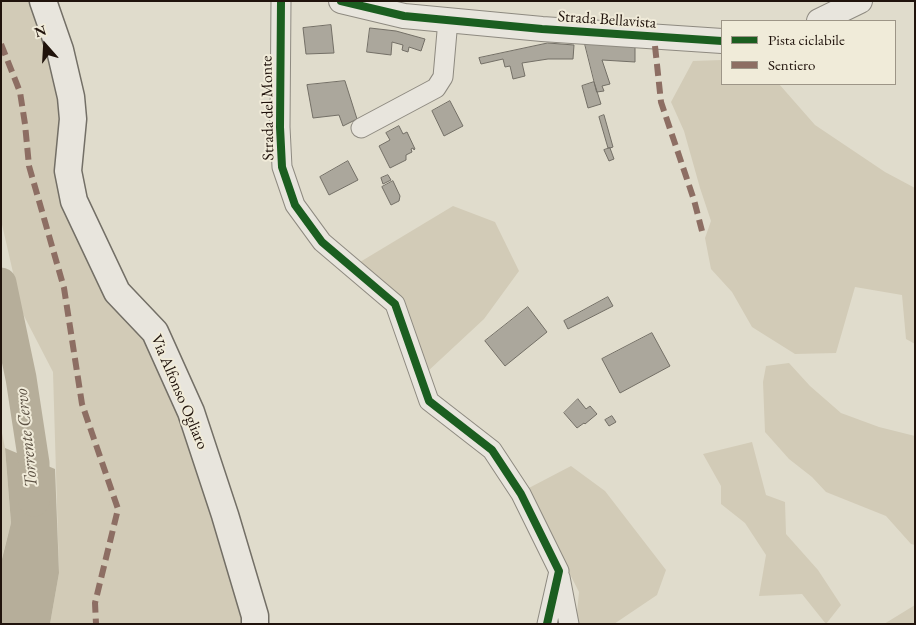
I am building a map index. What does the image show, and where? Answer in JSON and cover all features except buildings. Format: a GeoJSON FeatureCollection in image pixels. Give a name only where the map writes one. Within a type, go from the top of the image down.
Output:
{"type":"FeatureCollection","features":[{"type":"Feature","properties":{"kind":"main road","name":"Via Alfonso Ogliaro"},"geometry":{"type":"LineString","coordinates":[[43,1],[60,50],[71,97],[73,119],[68,171],[74,201],[117,292],[156,332],[191,412],[225,515],[255,616],[255,624]]}},
{"type":"Feature","properties":{"kind":"street","name":"Strada del Monte"},"geometry":{"type":"LineString","coordinates":[[281,1],[280,127],[282,167],[295,205],[322,242],[395,304],[429,401],[492,450],[521,494],[559,570],[569,624]]}},
{"type":"Feature","properties":{"kind":"street","name":"Strada Bellavista"},"geometry":{"type":"LineString","coordinates":[[341,1],[404,16],[542,30],[721,41]]}},
{"type":"Feature","properties":{"kind":"street"},"geometry":{"type":"LineString","coordinates":[[821,20],[860,1]]}},
{"type":"Feature","properties":{"kind":"street"},"geometry":{"type":"LineString","coordinates":[[361,128],[436,88],[443,77],[448,20]]}},
{"type":"Feature","properties":{"kind":"street"},"geometry":{"type":"LineString","coordinates":[[547,624],[559,570]]}},
{"type":"Feature","properties":{"kind":"shaded area"},"geometry":{"type":"Polygon","coordinates":[[[1,1],[31,1],[49,52],[59,97],[61,115],[56,169],[147,340],[181,416],[243,616],[243,624],[50,624],[59,573],[53,372],[22,312],[1,220],[1,1]]]}},
{"type":"Feature","properties":{"kind":"shaded area"},"geometry":{"type":"Polygon","coordinates":[[[721,60],[721,85],[780,85],[815,125],[885,172],[915,188],[915,344],[906,339],[902,295],[855,287],[836,353],[795,354],[752,327],[732,292],[711,269],[705,238],[711,221],[684,131],[671,102],[693,61],[721,60]]]}},
{"type":"Feature","properties":{"kind":"shaded area"},"geometry":{"type":"Polygon","coordinates":[[[453,206],[495,222],[519,271],[484,319],[427,372],[402,300],[360,262],[453,206]]]}},
{"type":"Feature","properties":{"kind":"shaded area"},"geometry":{"type":"Polygon","coordinates":[[[789,363],[810,386],[841,413],[879,427],[915,436],[915,545],[911,544],[886,516],[826,492],[812,477],[789,459],[765,432],[763,382],[766,366],[789,363]]]}},
{"type":"Feature","properties":{"kind":"shaded area"},"geometry":{"type":"Polygon","coordinates":[[[1,428],[5,448],[11,523],[2,558],[1,428]]]}},
{"type":"Feature","properties":{"kind":"shaded area"},"geometry":{"type":"Polygon","coordinates":[[[752,442],[766,495],[785,502],[786,534],[818,570],[841,605],[826,624],[802,594],[759,596],[766,555],[745,523],[721,504],[721,486],[703,454],[752,442]]]}},
{"type":"Feature","properties":{"kind":"shaded area"},"geometry":{"type":"Polygon","coordinates":[[[5,448],[55,469],[59,573],[50,624],[1,624],[1,563],[11,523],[5,448]]]}},
{"type":"Feature","properties":{"kind":"shaded area"},"geometry":{"type":"Polygon","coordinates":[[[571,466],[605,491],[666,570],[657,595],[614,624],[576,624],[579,592],[527,489],[571,466]]]}},
{"type":"Feature","properties":{"kind":"shaded area"},"geometry":{"type":"Polygon","coordinates":[[[915,605],[915,624],[884,624],[915,605]]]}},
{"type":"Feature","properties":{"kind":"waterway","name":"Torrente Cervo"},"geometry":{"type":"LineString","coordinates":[[1,283],[21,378],[34,463],[34,501]]}},
{"type":"Feature","properties":{"kind":"marked path"},"geometry":{"type":"LineString","coordinates":[[1,44],[20,92],[29,166],[64,288],[82,404],[118,509],[95,603],[96,624]]}},
{"type":"Feature","properties":{"kind":"marked path"},"geometry":{"type":"LineString","coordinates":[[655,46],[661,102],[694,200],[702,231]]}},
{"type":"Feature","properties":{"kind":"cycle path"},"geometry":{"type":"LineString","coordinates":[[281,1],[280,127],[282,167],[295,205],[322,242],[395,304],[429,401],[492,450],[521,494],[559,571],[547,624]]}},
{"type":"Feature","properties":{"kind":"cycle path"},"geometry":{"type":"LineString","coordinates":[[341,1],[404,16],[542,29],[721,41]]}}]}
